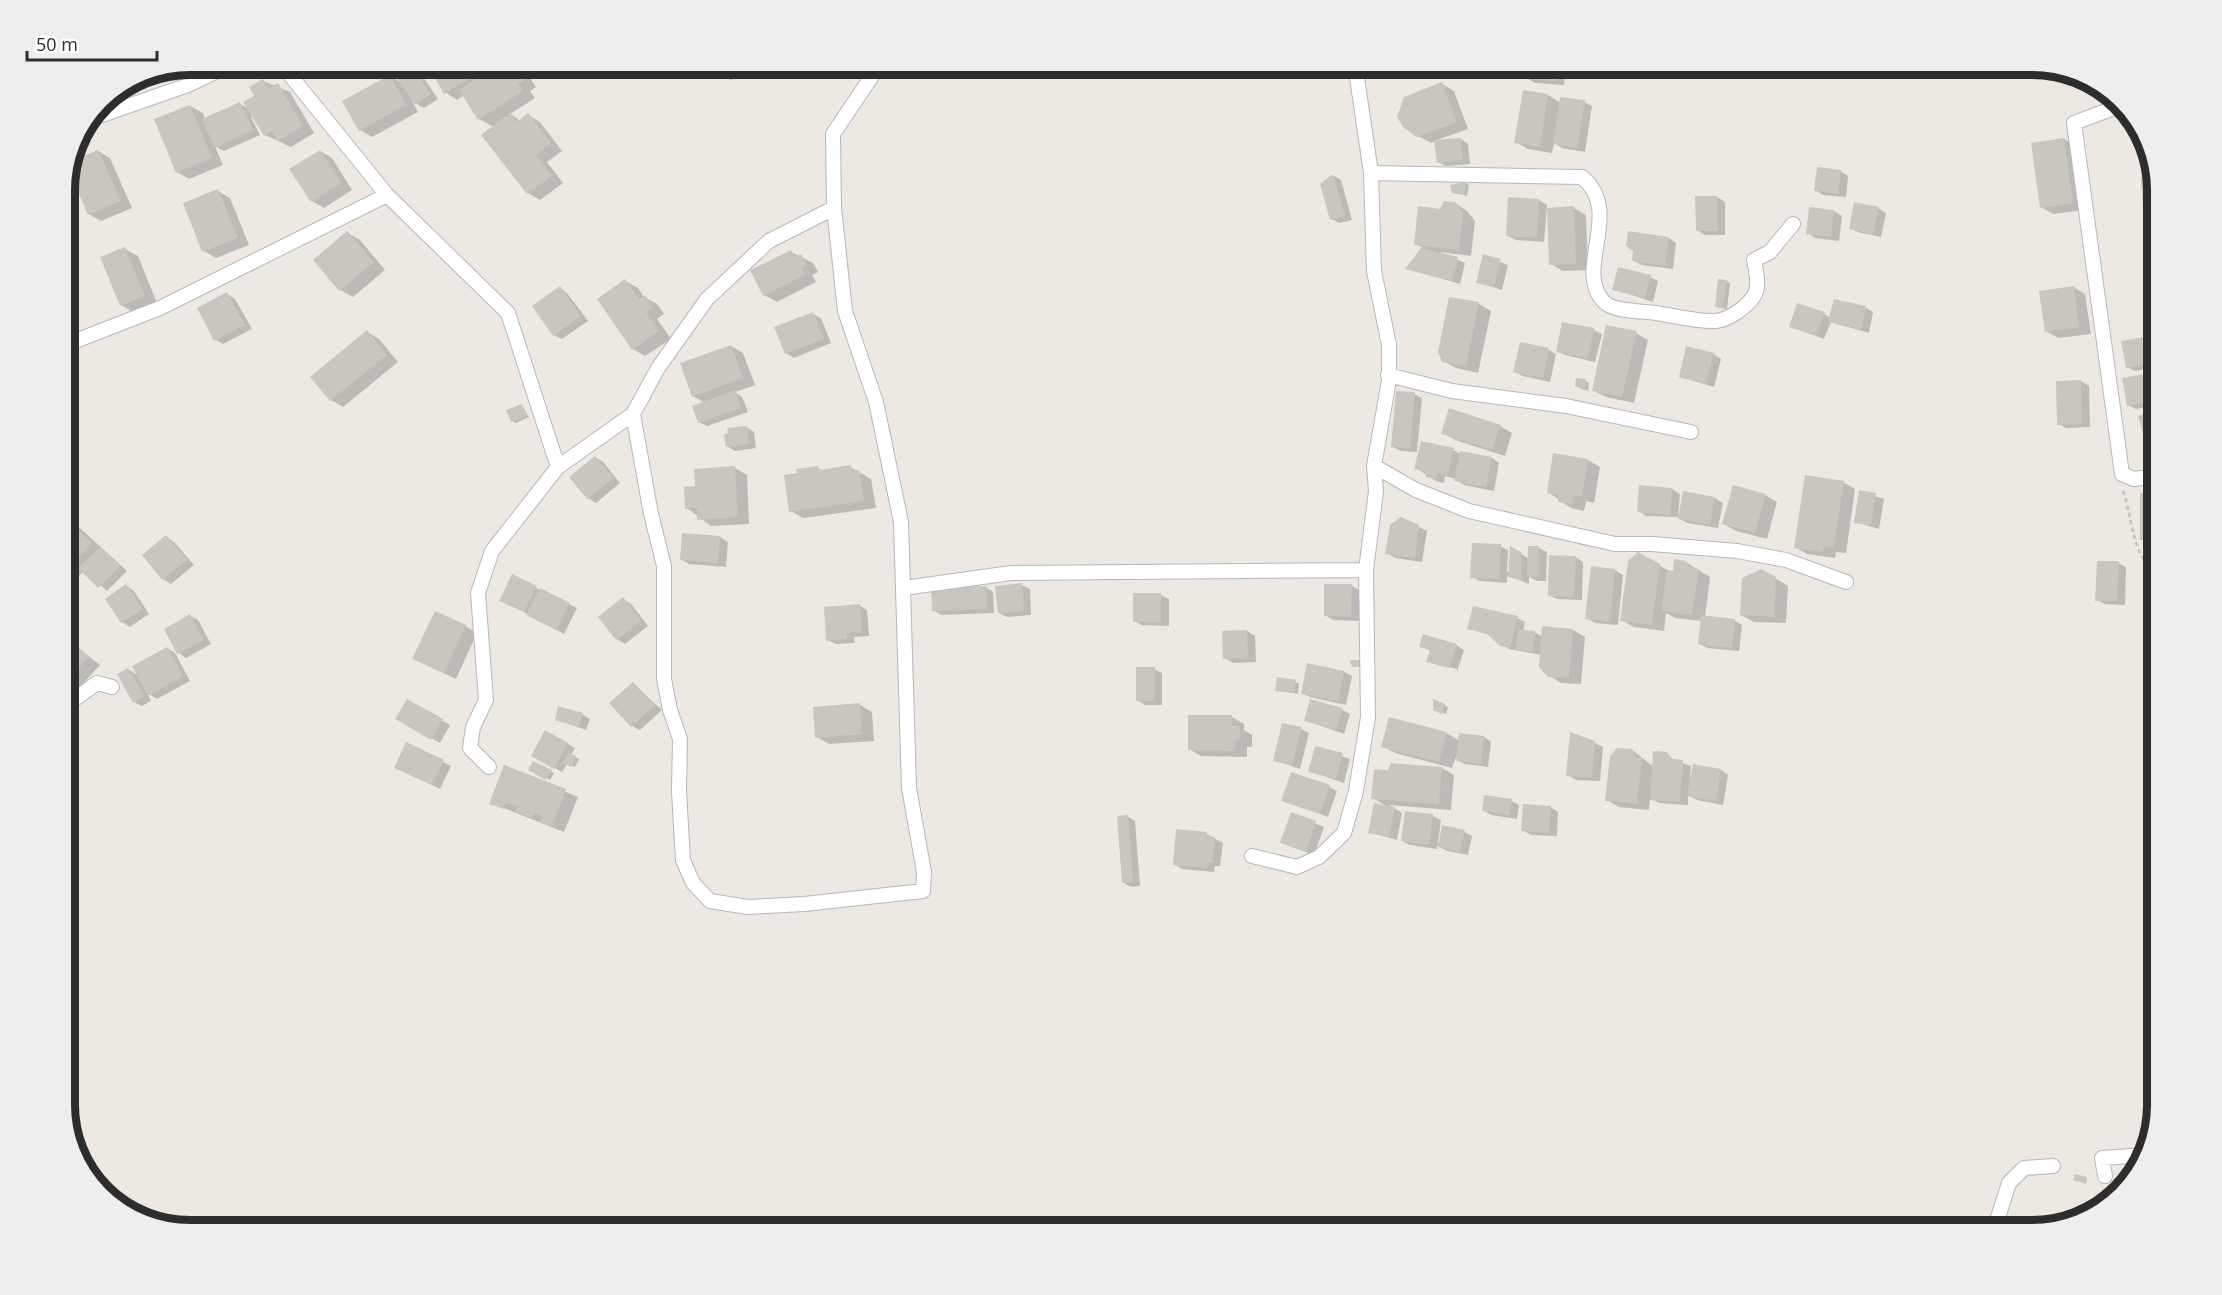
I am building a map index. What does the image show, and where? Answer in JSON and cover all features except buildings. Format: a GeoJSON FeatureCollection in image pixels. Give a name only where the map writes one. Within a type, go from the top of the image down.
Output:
{"type":"FeatureCollection","features":[{"type":"Feature","properties":{"kind":"street"},"geometry":{"type":"LineString","coordinates":[[104,114],[188,85],[209,75]]}},
{"type":"Feature","properties":{"kind":"street"},"geometry":{"type":"LineString","coordinates":[[292,75],[387,195],[508,313],[558,467]]}},
{"type":"Feature","properties":{"kind":"street"},"geometry":{"type":"LineString","coordinates":[[633,414],[651,514],[664,566],[664,679],[670,710],[680,739],[678,791],[683,860],[693,883],[710,901],[748,907],[804,904],[922,891],[924,872],[909,788],[901,522],[876,402],[845,310],[834,208],[833,134],[873,75]]}},
{"type":"Feature","properties":{"kind":"street"},"geometry":{"type":"LineString","coordinates":[[1252,856],[1297,867],[1319,857],[1344,833],[1356,791],[1368,717],[1366,570],[1376,491],[1374,466],[1382,432],[1389,375],[1389,345],[1374,271],[1371,173],[1357,75]]}},
{"type":"Feature","properties":{"kind":"street"},"geometry":{"type":"LineString","coordinates":[[2112,108],[2074,123],[2122,474],[2134,479],[2147,477]]}},
{"type":"Feature","properties":{"kind":"street"},"geometry":{"type":"LineString","coordinates":[[1371,173],[1581,177],[1593,186],[1601,213],[1594,287],[1605,303],[1623,308],[1717,321],[1733,315],[1754,296],[1757,276],[1754,260],[1770,252],[1793,225]]}},
{"type":"Feature","properties":{"kind":"street"},"geometry":{"type":"LineString","coordinates":[[75,341],[160,308],[387,195]]}},
{"type":"Feature","properties":{"kind":"street"},"geometry":{"type":"LineString","coordinates":[[489,767],[470,748],[473,727],[486,700],[478,593],[492,551],[558,467],[633,414],[658,368],[707,298],[769,241],[834,208]]}},
{"type":"Feature","properties":{"kind":"street"},"geometry":{"type":"LineString","coordinates":[[1389,375],[1452,391],[1566,406],[1691,432]]}},
{"type":"Feature","properties":{"kind":"street"},"geometry":{"type":"LineString","coordinates":[[1374,466],[1416,490],[1469,511],[1615,544],[1652,544],[1737,551],[1786,560],[1846,582]]}},
{"type":"Feature","properties":{"kind":"street"},"geometry":{"type":"LineString","coordinates":[[904,588],[1011,573],[1366,570]]}},
{"type":"Feature","properties":{"kind":"street"},"geometry":{"type":"LineString","coordinates":[[75,699],[97,683],[112,687]]}},
{"type":"Feature","properties":{"kind":"street"},"geometry":{"type":"LineString","coordinates":[[2105,1176],[2102,1158],[2135,1156]]}},
{"type":"Feature","properties":{"kind":"street"},"geometry":{"type":"LineString","coordinates":[[1997,1220],[2009,1183],[2024,1168],[2053,1166]]}},
{"type":"Feature","properties":{"kind":"path"},"geometry":{"type":"LineString","coordinates":[[2122,469],[2116,475],[2128,504],[2138,548],[2147,566]]}}]}
